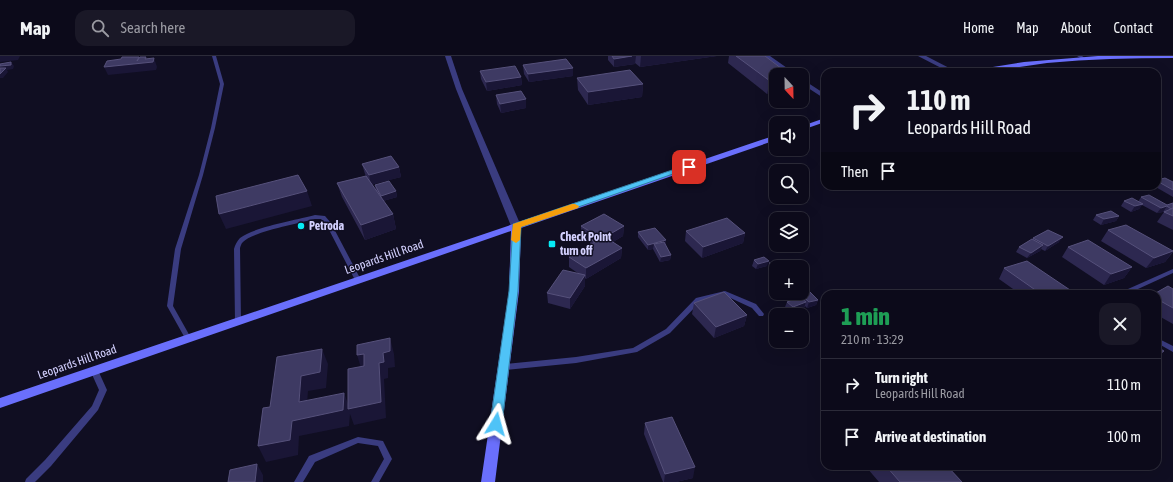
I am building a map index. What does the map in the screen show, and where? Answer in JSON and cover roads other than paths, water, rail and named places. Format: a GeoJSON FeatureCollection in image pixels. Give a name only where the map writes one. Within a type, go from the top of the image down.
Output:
{"type":"FeatureCollection","features":[{"type":"Feature","properties":{"kind":"main road"},"geometry":{"type":"LineString","coordinates":[[998,68],[1081,57],[1173,56]]}},
{"type":"Feature","properties":{"kind":"main road"},"geometry":{"type":"LineString","coordinates":[[809,126],[821,121]]}},
{"type":"Feature","properties":{"kind":"main road","name":"Leopards Hill Road"},"geometry":{"type":"LineString","coordinates":[[0,403],[769,139]]}},
{"type":"Feature","properties":{"kind":"main road"},"geometry":{"type":"LineString","coordinates":[[488,482],[505,367],[514,291],[516,226]]}},
{"type":"Feature","properties":{"kind":"street"},"geometry":{"type":"LineString","coordinates":[[448,56],[459,89],[516,226]]}},
{"type":"Feature","properties":{"kind":"street"},"geometry":{"type":"LineString","coordinates":[[766,56],[784,68]]}},
{"type":"Feature","properties":{"kind":"street"},"geometry":{"type":"LineString","coordinates":[[921,56],[946,68]]}},
{"type":"Feature","properties":{"kind":"street"},"geometry":{"type":"LineString","coordinates":[[809,86],[821,94]]}},
{"type":"Feature","properties":{"kind":"lane"},"geometry":{"type":"LineString","coordinates":[[188,338],[170,306],[178,248],[201,176],[222,84],[214,56]]}},
{"type":"Feature","properties":{"kind":"lane"},"geometry":{"type":"LineString","coordinates":[[238,321],[237,249],[238,244],[243,239],[255,233],[315,217],[323,217],[328,223],[358,280]]}},
{"type":"Feature","properties":{"kind":"lane"},"geometry":{"type":"LineString","coordinates":[[1130,290],[1173,271]]}},
{"type":"Feature","properties":{"kind":"lane"},"geometry":{"type":"LineString","coordinates":[[505,367],[576,360],[635,350],[668,331],[698,300],[725,293],[754,306],[761,314]]}},
{"type":"Feature","properties":{"kind":"lane"},"geometry":{"type":"LineString","coordinates":[[1161,342],[1173,349]]}},
{"type":"Feature","properties":{"kind":"lane"},"geometry":{"type":"LineString","coordinates":[[29,482],[48,463],[96,408],[102,390],[94,370]]}},
{"type":"Feature","properties":{"kind":"lane"},"geometry":{"type":"LineString","coordinates":[[298,482],[312,459],[358,440],[380,443],[388,459],[375,482]]}},
{"type":"Feature","properties":{"kind":"place","name":"Petroda"},"geometry":{"type":"Point","coordinates":[301,226]}},
{"type":"Feature","properties":{"kind":"place","name":"Check Point turn off"},"geometry":{"type":"Point","coordinates":[552,244]}}]}
